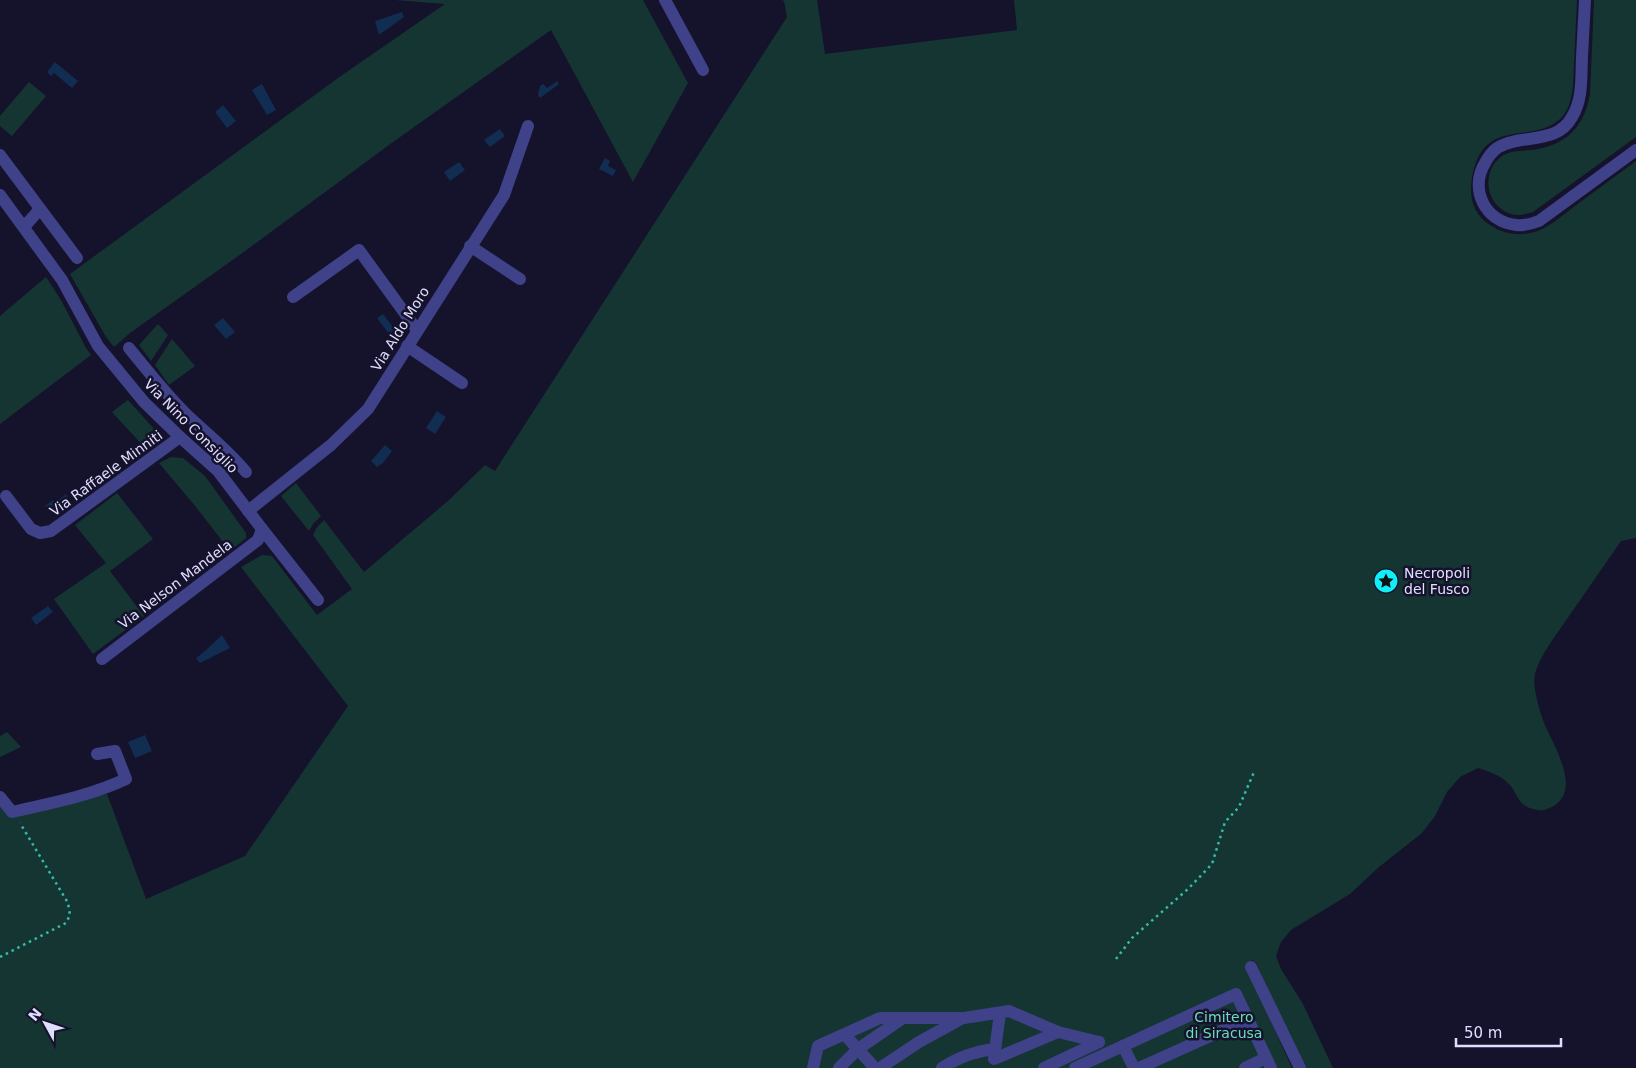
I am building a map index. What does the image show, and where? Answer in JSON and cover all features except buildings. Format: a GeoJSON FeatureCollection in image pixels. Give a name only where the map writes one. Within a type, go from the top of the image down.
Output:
{"type":"FeatureCollection","features":[{"type":"Feature","properties":{"kind":"street"},"geometry":{"type":"LineString","coordinates":[[665,0],[703,70]]}},
{"type":"Feature","properties":{"kind":"street"},"geometry":{"type":"LineString","coordinates":[[1584,0],[1580,98],[1572,118],[1566,126],[1550,135],[1506,144],[1495,150],[1481,168],[1479,178],[1480,197],[1483,205],[1497,218],[1512,225],[1528,225],[1538,221],[1636,150]]}},
{"type":"Feature","properties":{"kind":"street","name":"Via Aldo Moro"},"geometry":{"type":"LineString","coordinates":[[248,511],[331,445],[368,409],[504,195],[528,126]]}},
{"type":"Feature","properties":{"kind":"street"},"geometry":{"type":"LineString","coordinates":[[0,155],[77,258]]}},
{"type":"Feature","properties":{"kind":"street","name":"Via Nino Consiglio"},"geometry":{"type":"LineString","coordinates":[[0,195],[62,280],[98,346],[144,402],[218,472],[318,600]]}},
{"type":"Feature","properties":{"kind":"street"},"geometry":{"type":"LineString","coordinates":[[24,227],[40,209]]}},
{"type":"Feature","properties":{"kind":"street"},"geometry":{"type":"LineString","coordinates":[[470,246],[520,279]]}},
{"type":"Feature","properties":{"kind":"street"},"geometry":{"type":"LineString","coordinates":[[293,297],[359,250],[417,330]]}},
{"type":"Feature","properties":{"kind":"street"},"geometry":{"type":"LineString","coordinates":[[407,346],[462,383]]}},
{"type":"Feature","properties":{"kind":"street"},"geometry":{"type":"LineString","coordinates":[[129,348],[185,412],[234,457],[246,472]]}},
{"type":"Feature","properties":{"kind":"street"},"geometry":{"type":"LineString","coordinates":[[169,427],[185,412]]}},
{"type":"Feature","properties":{"kind":"street","name":"Via Raffaele Minniti"},"geometry":{"type":"LineString","coordinates":[[6,496],[30,529],[40,533],[51,532],[180,437]]}},
{"type":"Feature","properties":{"kind":"street","name":"Via Nelson Mandela"},"geometry":{"type":"LineString","coordinates":[[102,659],[258,540],[262,529]]}},
{"type":"Feature","properties":{"kind":"street"},"geometry":{"type":"LineString","coordinates":[[0,797],[12,812],[67,800],[105,789],[126,779],[115,751],[97,754]]}},
{"type":"Feature","properties":{"kind":"street"},"geometry":{"type":"LineString","coordinates":[[1251,967],[1300,1068]]}},
{"type":"Feature","properties":{"kind":"street"},"geometry":{"type":"LineString","coordinates":[[1076,1068],[1236,994],[1268,1063],[1245,1068]]}},
{"type":"Feature","properties":{"kind":"street"},"geometry":{"type":"LineString","coordinates":[[813,1068],[818,1046],[880,1018],[964,1018],[1009,1010],[1058,1032],[1099,1042],[1044,1068]]}},
{"type":"Feature","properties":{"kind":"street"},"geometry":{"type":"LineString","coordinates":[[994,1059],[1000,1013]]}},
{"type":"Feature","properties":{"kind":"street"},"geometry":{"type":"LineString","coordinates":[[839,1068],[858,1049],[903,1018]]}},
{"type":"Feature","properties":{"kind":"street"},"geometry":{"type":"LineString","coordinates":[[880,1068],[919,1042],[964,1018]]}},
{"type":"Feature","properties":{"kind":"street"},"geometry":{"type":"LineString","coordinates":[[1139,1068],[1248,1020]]}},
{"type":"Feature","properties":{"kind":"street"},"geometry":{"type":"LineString","coordinates":[[994,1059],[1058,1032]]}},
{"type":"Feature","properties":{"kind":"street"},"geometry":{"type":"LineString","coordinates":[[844,1035],[875,1068]]}},
{"type":"Feature","properties":{"kind":"street"},"geometry":{"type":"LineString","coordinates":[[1123,1046],[1134,1068]]}},
{"type":"Feature","properties":{"kind":"street"},"geometry":{"type":"LineString","coordinates":[[942,1068],[982,1051],[994,1059]]}},
{"type":"Feature","properties":{"kind":"path"},"geometry":{"type":"LineString","coordinates":[[1116,959],[1132,938],[1188,889],[1212,864],[1225,822],[1239,807],[1254,772]]}},
{"type":"Feature","properties":{"kind":"path"},"geometry":{"type":"LineString","coordinates":[[0,957],[66,923],[70,915],[68,903],[12,812]]}},
{"type":"Feature","properties":{"kind":"green space"},"geometry":{"type":"Polygon","coordinates":[[[395,0],[643,0],[688,83],[633,182],[551,30],[393,142],[130,333],[114,347],[106,337],[70,274],[338,78],[445,4],[395,0]]]}},
{"type":"Feature","properties":{"kind":"green space","name":"Cimitero di Siracusa"},"geometry":{"type":"Polygon","coordinates":[[[782,0],[817,0],[825,54],[1017,30],[1014,0],[1577,0],[1573,87],[1570,102],[1565,113],[1553,124],[1542,129],[1505,136],[1494,140],[1484,148],[1474,167],[1471,190],[1476,210],[1485,222],[1509,233],[1530,233],[1554,222],[1636,161],[1636,538],[1621,541],[1553,638],[1537,669],[1534,680],[1544,723],[1555,745],[1564,771],[1566,784],[1564,795],[1557,804],[1544,810],[1533,809],[1523,805],[1505,780],[1478,768],[1460,777],[1447,792],[1435,816],[1422,833],[1379,867],[1350,894],[1291,930],[1281,942],[1276,956],[1281,969],[1303,1004],[1333,1068],[1304,1068],[1256,963],[1252,960],[1246,967],[1292,1068],[0,1068],[0,804],[11,816],[107,794],[146,899],[245,856],[348,706],[241,567],[262,555],[272,556],[317,615],[352,589],[313,535],[317,527],[324,520],[364,572],[449,500],[485,465],[495,471],[787,17],[784,1],[782,0]]]}},
{"type":"Feature","properties":{"kind":"green space"},"geometry":{"type":"Polygon","coordinates":[[[1594,0],[1636,0],[1636,137],[1533,212],[1519,215],[1508,213],[1497,205],[1488,184],[1491,169],[1496,162],[1502,156],[1509,153],[1544,148],[1555,144],[1572,133],[1583,116],[1590,94],[1594,0]]]}},
{"type":"Feature","properties":{"kind":"green space"},"geometry":{"type":"Polygon","coordinates":[[[29,82],[46,96],[12,136],[0,126],[0,116],[29,82]]]}},
{"type":"Feature","properties":{"kind":"green space"},"geometry":{"type":"Polygon","coordinates":[[[46,277],[91,355],[0,424],[0,316],[46,277]]]}},
{"type":"Feature","properties":{"kind":"green space"},"geometry":{"type":"Polygon","coordinates":[[[158,324],[168,335],[151,361],[139,345],[158,324]]]}},
{"type":"Feature","properties":{"kind":"green space"},"geometry":{"type":"Polygon","coordinates":[[[172,339],[195,366],[169,385],[155,365],[172,339]]]}},
{"type":"Feature","properties":{"kind":"green space"},"geometry":{"type":"Polygon","coordinates":[[[128,400],[155,430],[155,440],[146,449],[112,412],[128,400]]]}},
{"type":"Feature","properties":{"kind":"green space"},"geometry":{"type":"Polygon","coordinates":[[[171,457],[183,458],[205,476],[246,533],[246,538],[230,551],[159,463],[171,457]]]}},
{"type":"Feature","properties":{"kind":"green space"},"geometry":{"type":"Polygon","coordinates":[[[296,483],[321,516],[309,531],[281,496],[296,483]]]}},
{"type":"Feature","properties":{"kind":"green space"},"geometry":{"type":"Polygon","coordinates":[[[117,493],[153,539],[110,571],[144,616],[93,654],[54,599],[106,563],[75,525],[117,493]]]}},
{"type":"Feature","properties":{"kind":"green space"},"geometry":{"type":"Polygon","coordinates":[[[7,732],[21,747],[0,757],[0,736],[7,732]]]}},
{"type":"Feature","properties":{"kind":"water"},"geometry":{"type":"Polygon","coordinates":[[[402,12],[404,17],[379,35],[375,21],[402,12]]]}},
{"type":"Feature","properties":{"kind":"water"},"geometry":{"type":"Polygon","coordinates":[[[55,62],[78,81],[72,88],[54,73],[51,76],[47,72],[55,62]]]}},
{"type":"Feature","properties":{"kind":"water"},"geometry":{"type":"Polygon","coordinates":[[[557,81],[559,84],[540,98],[538,95],[540,86],[543,84],[547,88],[557,81]]]}},
{"type":"Feature","properties":{"kind":"water"},"geometry":{"type":"Polygon","coordinates":[[[262,84],[276,110],[267,115],[252,90],[262,84]]]}},
{"type":"Feature","properties":{"kind":"water"},"geometry":{"type":"Polygon","coordinates":[[[223,105],[236,121],[227,128],[215,112],[223,105]]]}},
{"type":"Feature","properties":{"kind":"water"},"geometry":{"type":"Polygon","coordinates":[[[500,129],[505,136],[490,147],[484,140],[500,129]]]}},
{"type":"Feature","properties":{"kind":"water"},"geometry":{"type":"Polygon","coordinates":[[[605,158],[610,161],[608,166],[616,170],[613,176],[599,169],[605,158]]]}},
{"type":"Feature","properties":{"kind":"water"},"geometry":{"type":"Polygon","coordinates":[[[459,162],[465,170],[450,181],[444,172],[459,162]]]}},
{"type":"Feature","properties":{"kind":"water"},"geometry":{"type":"Polygon","coordinates":[[[383,314],[395,330],[389,334],[377,318],[383,314]]]}},
{"type":"Feature","properties":{"kind":"water"},"geometry":{"type":"Polygon","coordinates":[[[223,318],[235,332],[226,339],[214,325],[223,318]]]}},
{"type":"Feature","properties":{"kind":"water"},"geometry":{"type":"Polygon","coordinates":[[[437,411],[446,417],[435,434],[426,428],[437,411]]]}},
{"type":"Feature","properties":{"kind":"water"},"geometry":{"type":"Polygon","coordinates":[[[385,445],[392,451],[383,463],[377,467],[371,461],[385,445]]]}},
{"type":"Feature","properties":{"kind":"water"},"geometry":{"type":"Polygon","coordinates":[[[66,494],[68,498],[50,512],[45,506],[53,500],[55,503],[66,494]]]}},
{"type":"Feature","properties":{"kind":"water"},"geometry":{"type":"Polygon","coordinates":[[[48,606],[53,612],[36,625],[31,618],[48,606]]]}},
{"type":"Feature","properties":{"kind":"water"},"geometry":{"type":"Polygon","coordinates":[[[222,635],[230,648],[200,663],[196,658],[222,635]]]}},
{"type":"Feature","properties":{"kind":"water"},"geometry":{"type":"Polygon","coordinates":[[[145,735],[152,751],[135,758],[128,742],[145,735]]]}},
{"type":"Feature","properties":{"kind":"place","name":"Necropoli del Fusco"},"geometry":{"type":"Point","coordinates":[1386,581]}}]}
